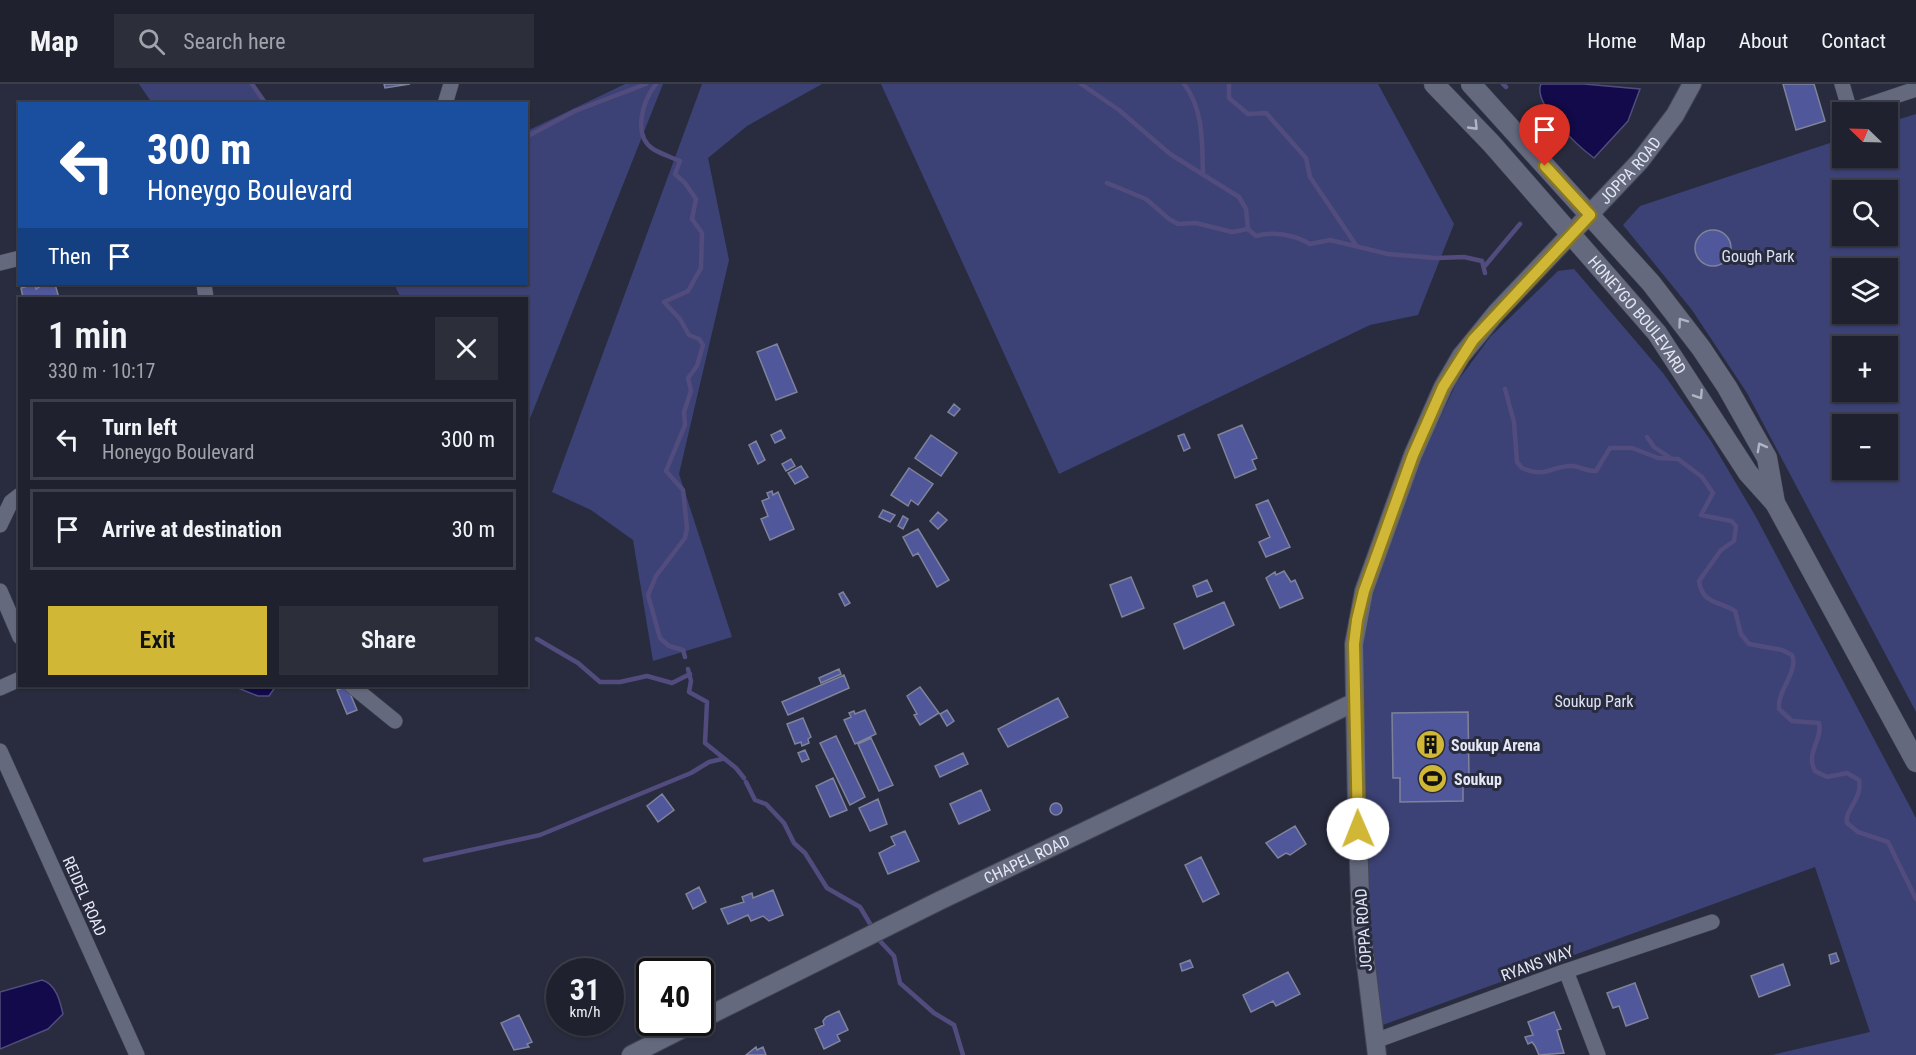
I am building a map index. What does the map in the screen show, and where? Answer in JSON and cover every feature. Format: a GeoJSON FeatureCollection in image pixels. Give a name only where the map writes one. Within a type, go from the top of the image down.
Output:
{"type":"FeatureCollection","features":[{"type":"Feature","properties":{"kind":"main road","name":"HONEYGO BOULEVARD"},"geometry":{"type":"LineString","coordinates":[[1434,84],[1491,143],[1657,333],[1748,473],[1775,503],[1916,762]]}},
{"type":"Feature","properties":{"kind":"main road","name":"HONEYGO BOULEVARD"},"geometry":{"type":"LineString","coordinates":[[1471,84],[1677,314],[1727,387],[1767,458],[1775,503]]}},
{"type":"Feature","properties":{"kind":"street"},"geometry":{"type":"LineString","coordinates":[[446,102],[451,84]]}},
{"type":"Feature","properties":{"kind":"street","name":"JOPPA ROAD"},"geometry":{"type":"LineString","coordinates":[[1376,1048],[1361,924],[1354,644],[1359,611],[1394,506],[1432,410],[1473,340],[1653,146],[1692,84]]}},
{"type":"Feature","properties":{"kind":"street"},"geometry":{"type":"LineString","coordinates":[[1842,84],[1847,102]]}},
{"type":"Feature","properties":{"kind":"street"},"geometry":{"type":"LineString","coordinates":[[1877,102],[1916,89]]}},
{"type":"Feature","properties":{"kind":"street"},"geometry":{"type":"LineString","coordinates":[[0,263],[18,258]]}},
{"type":"Feature","properties":{"kind":"street"},"geometry":{"type":"LineString","coordinates":[[0,525],[11,502],[18,497]]}},
{"type":"Feature","properties":{"kind":"street"},"geometry":{"type":"LineString","coordinates":[[0,591],[18,632]]}},
{"type":"Feature","properties":{"kind":"street"},"geometry":{"type":"LineString","coordinates":[[0,688],[18,680]]}},
{"type":"Feature","properties":{"kind":"street"},"geometry":{"type":"LineString","coordinates":[[353,687],[395,721]]}},
{"type":"Feature","properties":{"kind":"street","name":"CHAPEL ROAD"},"geometry":{"type":"LineString","coordinates":[[714,1013],[941,900],[1355,702]]}},
{"type":"Feature","properties":{"kind":"street","name":"REIDEL ROAD"},"geometry":{"type":"LineString","coordinates":[[0,752],[137,1055]]}},
{"type":"Feature","properties":{"kind":"street","name":"RYANS WAY"},"geometry":{"type":"LineString","coordinates":[[1376,1048],[1566,971],[1712,922]]}},
{"type":"Feature","properties":{"kind":"street"},"geometry":{"type":"LineString","coordinates":[[1566,971],[1598,1055]]}},
{"type":"Feature","properties":{"kind":"street"},"geometry":{"type":"LineString","coordinates":[[632,1055],[669,1036]]}},
{"type":"Feature","properties":{"kind":"green space"},"geometry":{"type":"Polygon","coordinates":[[[139,84],[252,84],[262,102],[151,102],[139,84]]]}},
{"type":"Feature","properties":{"kind":"green space"},"geometry":{"type":"Polygon","coordinates":[[[625,84],[663,84],[528,423],[528,297],[400,297],[394,285],[528,285],[528,131],[625,84]]]}},
{"type":"Feature","properties":{"kind":"green space"},"geometry":{"type":"Polygon","coordinates":[[[702,84],[822,84],[747,126],[708,158],[729,260],[679,474],[732,637],[653,661],[633,540],[591,510],[552,492],[702,84]]]}},
{"type":"Feature","properties":{"kind":"green space"},"geometry":{"type":"Polygon","coordinates":[[[881,84],[1378,84],[1454,224],[1418,315],[1370,325],[1059,474],[881,84]]]}},
{"type":"Feature","properties":{"kind":"green space","name":"Gough Park"},"geometry":{"type":"Polygon","coordinates":[[[1916,114],[1916,712],[1747,393],[1692,310],[1623,225],[1640,206],[1832,142],[1832,168],[1898,168],[1898,120],[1916,114]]]}},
{"type":"Feature","properties":{"kind":"green space","name":"Soukup Park"},"geometry":{"type":"Polygon","coordinates":[[[1574,269],[1663,373],[1711,441],[1756,517],[1916,818],[1916,1055],[1772,1055],[1870,1032],[1815,867],[1380,1026],[1368,916],[1362,657],[1368,614],[1379,567],[1413,475],[1457,382],[1490,337],[1558,271],[1574,269]]]}},
{"type":"Feature","properties":{"kind":"shaded area"},"geometry":{"type":"Polygon","coordinates":[[[1541,84],[1584,84],[1640,89],[1628,121],[1594,158],[1568,135],[1550,113],[1543,102],[1540,92],[1541,84]]]}},
{"type":"Feature","properties":{"kind":"shaded area"},"geometry":{"type":"Polygon","coordinates":[[[236,687],[275,687],[269,696],[258,696],[236,687]]]}},
{"type":"Feature","properties":{"kind":"shaded area"},"geometry":{"type":"Polygon","coordinates":[[[42,980],[54,989],[63,1014],[48,1029],[0,1049],[0,992],[42,980]]]}},
{"type":"Feature","properties":{"kind":"building"},"geometry":{"type":"Polygon","coordinates":[[[384,84],[410,84],[385,88],[384,84]]]}},
{"type":"Feature","properties":{"kind":"building"},"geometry":{"type":"Polygon","coordinates":[[[1783,84],[1814,84],[1825,121],[1796,130],[1783,84]]]}},
{"type":"Feature","properties":{"kind":"building"},"geometry":{"type":"Polygon","coordinates":[[[1713,230],[1725,236],[1731,248],[1725,260],[1713,266],[1701,260],[1695,248],[1701,236],[1713,230]]]}},
{"type":"Feature","properties":{"kind":"building"},"geometry":{"type":"Polygon","coordinates":[[[35,285],[36,289],[42,285],[55,285],[59,297],[23,297],[21,288],[35,285]]]}},
{"type":"Feature","properties":{"kind":"building"},"geometry":{"type":"Polygon","coordinates":[[[777,344],[797,392],[776,400],[757,352],[777,344]]]}},
{"type":"Feature","properties":{"kind":"building"},"geometry":{"type":"Polygon","coordinates":[[[954,404],[960,409],[954,416],[948,412],[954,404]]]}},
{"type":"Feature","properties":{"kind":"building"},"geometry":{"type":"Polygon","coordinates":[[[1242,425],[1257,458],[1252,460],[1256,469],[1235,478],[1218,435],[1242,425]]]}},
{"type":"Feature","properties":{"kind":"building"},"geometry":{"type":"Polygon","coordinates":[[[781,430],[785,438],[775,443],[771,435],[781,430]]]}},
{"type":"Feature","properties":{"kind":"building"},"geometry":{"type":"Polygon","coordinates":[[[1184,434],[1190,448],[1184,451],[1178,436],[1184,434]]]}},
{"type":"Feature","properties":{"kind":"building"},"geometry":{"type":"Polygon","coordinates":[[[931,435],[957,453],[941,476],[915,458],[931,435]]]}},
{"type":"Feature","properties":{"kind":"building"},"geometry":{"type":"Polygon","coordinates":[[[756,441],[765,460],[758,464],[749,445],[756,441]]]}},
{"type":"Feature","properties":{"kind":"building"},"geometry":{"type":"Polygon","coordinates":[[[791,459],[795,466],[786,471],[782,464],[791,459]]]}},
{"type":"Feature","properties":{"kind":"building"},"geometry":{"type":"Polygon","coordinates":[[[801,466],[808,477],[795,484],[788,473],[801,466]]]}},
{"type":"Feature","properties":{"kind":"building"},"geometry":{"type":"Polygon","coordinates":[[[909,468],[933,484],[918,505],[911,500],[908,506],[891,495],[909,468]]]}},
{"type":"Feature","properties":{"kind":"building"},"geometry":{"type":"Polygon","coordinates":[[[772,491],[773,495],[778,492],[794,529],[770,540],[761,519],[768,516],[762,501],[769,498],[767,493],[772,491]]]}},
{"type":"Feature","properties":{"kind":"building"},"geometry":{"type":"Polygon","coordinates":[[[1268,500],[1290,547],[1266,557],[1259,542],[1270,537],[1256,505],[1268,500]]]}},
{"type":"Feature","properties":{"kind":"building"},"geometry":{"type":"Polygon","coordinates":[[[883,510],[895,515],[890,522],[879,517],[883,510]]]}},
{"type":"Feature","properties":{"kind":"building"},"geometry":{"type":"Polygon","coordinates":[[[938,512],[947,520],[938,529],[930,521],[938,512]]]}},
{"type":"Feature","properties":{"kind":"building"},"geometry":{"type":"Polygon","coordinates":[[[903,516],[908,519],[903,529],[898,526],[903,516]]]}},
{"type":"Feature","properties":{"kind":"building"},"geometry":{"type":"Polygon","coordinates":[[[918,529],[949,580],[937,587],[918,553],[913,556],[903,537],[918,529]]]}},
{"type":"Feature","properties":{"kind":"building"},"geometry":{"type":"Polygon","coordinates":[[[1284,571],[1291,582],[1295,580],[1303,598],[1280,608],[1266,578],[1275,572],[1276,575],[1284,571]]]}},
{"type":"Feature","properties":{"kind":"building"},"geometry":{"type":"Polygon","coordinates":[[[1131,577],[1144,608],[1122,617],[1110,585],[1131,577]]]}},
{"type":"Feature","properties":{"kind":"building"},"geometry":{"type":"Polygon","coordinates":[[[1207,580],[1212,591],[1197,597],[1193,586],[1207,580]]]}},
{"type":"Feature","properties":{"kind":"building"},"geometry":{"type":"Polygon","coordinates":[[[843,592],[850,603],[845,606],[839,594],[843,592]]]}},
{"type":"Feature","properties":{"kind":"building"},"geometry":{"type":"Polygon","coordinates":[[[1224,602],[1234,625],[1184,649],[1174,624],[1224,602]]]}},
{"type":"Feature","properties":{"kind":"building"},"geometry":{"type":"Polygon","coordinates":[[[839,669],[841,674],[821,683],[819,678],[839,669]]]}},
{"type":"Feature","properties":{"kind":"building"},"geometry":{"type":"Polygon","coordinates":[[[844,675],[849,688],[788,715],[782,702],[844,675]]]}},
{"type":"Feature","properties":{"kind":"building"},"geometry":{"type":"Polygon","coordinates":[[[347,687],[357,710],[347,714],[337,690],[347,687]]]}},
{"type":"Feature","properties":{"kind":"building"},"geometry":{"type":"Polygon","coordinates":[[[920,687],[939,713],[920,725],[907,696],[920,687]]]}},
{"type":"Feature","properties":{"kind":"building"},"geometry":{"type":"Polygon","coordinates":[[[1058,698],[1068,717],[1008,747],[998,729],[1058,698]]]}},
{"type":"Feature","properties":{"kind":"building"},"geometry":{"type":"Polygon","coordinates":[[[865,710],[876,734],[855,744],[844,720],[851,717],[849,713],[854,711],[855,714],[865,710]]]}},
{"type":"Feature","properties":{"kind":"building"},"geometry":{"type":"Polygon","coordinates":[[[947,710],[954,721],[947,726],[940,714],[947,710]]]}},
{"type":"Feature","properties":{"kind":"building","name":"Soukup Arena"},"geometry":{"type":"Polygon","coordinates":[[[1468,712],[1469,776],[1463,776],[1463,801],[1400,802],[1400,778],[1393,778],[1392,713],[1468,712]]]}},
{"type":"Feature","properties":{"kind":"building"},"geometry":{"type":"Polygon","coordinates":[[[803,718],[811,737],[808,739],[809,743],[802,746],[801,742],[795,744],[787,724],[803,718]]]}},
{"type":"Feature","properties":{"kind":"building"},"geometry":{"type":"Polygon","coordinates":[[[836,736],[865,797],[850,805],[820,743],[836,736]]]}},
{"type":"Feature","properties":{"kind":"building"},"geometry":{"type":"Polygon","coordinates":[[[871,738],[893,785],[879,791],[858,744],[871,738]]]}},
{"type":"Feature","properties":{"kind":"building"},"geometry":{"type":"Polygon","coordinates":[[[805,750],[809,759],[802,762],[798,753],[805,750]]]}},
{"type":"Feature","properties":{"kind":"building"},"geometry":{"type":"Polygon","coordinates":[[[963,753],[968,764],[940,777],[935,766],[963,753]]]}},
{"type":"Feature","properties":{"kind":"building"},"geometry":{"type":"Polygon","coordinates":[[[833,778],[847,810],[830,817],[816,786],[833,778]]]}},
{"type":"Feature","properties":{"kind":"building"},"geometry":{"type":"Polygon","coordinates":[[[981,790],[990,810],[959,824],[950,804],[981,790]]]}},
{"type":"Feature","properties":{"kind":"building"},"geometry":{"type":"Polygon","coordinates":[[[662,794],[674,810],[658,822],[647,806],[662,794]]]}},
{"type":"Feature","properties":{"kind":"building"},"geometry":{"type":"Polygon","coordinates":[[[878,799],[887,824],[870,831],[859,808],[878,799]]]}},
{"type":"Feature","properties":{"kind":"building"},"geometry":{"type":"Polygon","coordinates":[[[1058,803],[1062,809],[1058,815],[1054,815],[1050,807],[1058,803]]]}},
{"type":"Feature","properties":{"kind":"building"},"geometry":{"type":"Polygon","coordinates":[[[1295,826],[1306,844],[1290,855],[1286,853],[1278,858],[1266,843],[1295,826]]]}},
{"type":"Feature","properties":{"kind":"building"},"geometry":{"type":"Polygon","coordinates":[[[905,831],[919,861],[888,874],[879,853],[895,845],[891,837],[905,831]]]}},
{"type":"Feature","properties":{"kind":"building"},"geometry":{"type":"Polygon","coordinates":[[[1201,857],[1219,894],[1203,902],[1185,865],[1201,857]]]}},
{"type":"Feature","properties":{"kind":"building"},"geometry":{"type":"Polygon","coordinates":[[[699,887],[706,902],[693,909],[686,894],[699,887]]]}},
{"type":"Feature","properties":{"kind":"building"},"geometry":{"type":"Polygon","coordinates":[[[773,890],[783,915],[769,921],[763,916],[751,921],[748,915],[728,924],[721,909],[744,902],[742,897],[752,893],[753,898],[773,890]]]}},
{"type":"Feature","properties":{"kind":"building"},"geometry":{"type":"Polygon","coordinates":[[[1836,953],[1839,961],[1831,964],[1829,955],[1836,953]]]}},
{"type":"Feature","properties":{"kind":"building"},"geometry":{"type":"Polygon","coordinates":[[[1190,960],[1193,967],[1182,971],[1180,964],[1190,960]]]}},
{"type":"Feature","properties":{"kind":"building"},"geometry":{"type":"Polygon","coordinates":[[[1783,964],[1790,985],[1759,997],[1751,976],[1783,964]]]}},
{"type":"Feature","properties":{"kind":"building"},"geometry":{"type":"Polygon","coordinates":[[[1288,972],[1300,994],[1276,1006],[1273,1001],[1251,1012],[1243,995],[1288,972]]]}},
{"type":"Feature","properties":{"kind":"building"},"geometry":{"type":"Polygon","coordinates":[[[1635,983],[1648,1018],[1626,1026],[1619,1006],[1613,1008],[1607,993],[1635,983]]]}},
{"type":"Feature","properties":{"kind":"building"},"geometry":{"type":"Polygon","coordinates":[[[839,1011],[848,1030],[837,1035],[840,1041],[824,1049],[815,1029],[824,1025],[823,1021],[826,1017],[839,1011]]]}},
{"type":"Feature","properties":{"kind":"building"},"geometry":{"type":"Polygon","coordinates":[[[1554,1012],[1561,1029],[1557,1030],[1564,1053],[1539,1055],[1532,1042],[1528,1044],[1525,1037],[1533,1035],[1528,1022],[1554,1012]]]}},
{"type":"Feature","properties":{"kind":"building"},"geometry":{"type":"Polygon","coordinates":[[[519,1015],[532,1042],[527,1044],[529,1047],[514,1050],[501,1023],[519,1015]]]}},
{"type":"Feature","properties":{"kind":"building"},"geometry":{"type":"Polygon","coordinates":[[[756,1047],[757,1050],[763,1047],[766,1055],[746,1055],[756,1047]]]}},
{"type":"Feature","properties":{"kind":"waterway"},"geometry":{"type":"LineString","coordinates":[[252,84],[265,102]]}},
{"type":"Feature","properties":{"kind":"waterway"},"geometry":{"type":"LineString","coordinates":[[528,136],[575,111],[646,84]]}},
{"type":"Feature","properties":{"kind":"waterway"},"geometry":{"type":"LineString","coordinates":[[656,84],[644,108],[641,126],[643,135],[653,149],[680,161],[675,174],[685,183],[696,199],[692,219],[702,233],[701,268],[688,291],[664,302],[680,319],[689,335],[699,339],[703,345],[697,366],[688,378],[691,391],[684,412],[685,425],[666,471],[683,490],[687,528],[685,538],[656,576],[648,595],[660,638],[669,646],[683,650],[685,657]]}},
{"type":"Feature","properties":{"kind":"waterway"},"geometry":{"type":"LineString","coordinates":[[1081,84],[1119,110],[1170,154],[1239,197],[1246,209],[1248,229],[1256,236],[1284,235],[1310,244],[1330,240],[1388,254],[1436,258],[1464,257],[1482,261],[1485,273]]}},
{"type":"Feature","properties":{"kind":"waterway"},"geometry":{"type":"LineString","coordinates":[[1184,84],[1191,94],[1199,116],[1203,175]]}},
{"type":"Feature","properties":{"kind":"waterway"},"geometry":{"type":"LineString","coordinates":[[1229,84],[1229,98],[1248,114],[1266,113],[1306,158],[1310,177],[1356,245]]}},
{"type":"Feature","properties":{"kind":"waterway"},"geometry":{"type":"LineString","coordinates":[[1503,84],[1506,87]]}},
{"type":"Feature","properties":{"kind":"waterway"},"geometry":{"type":"LineString","coordinates":[[1107,183],[1146,199],[1178,224],[1196,223],[1232,232],[1248,229]]}},
{"type":"Feature","properties":{"kind":"waterway"},"geometry":{"type":"LineString","coordinates":[[1484,267],[1520,224]]}},
{"type":"Feature","properties":{"kind":"waterway"},"geometry":{"type":"LineString","coordinates":[[1505,389],[1514,422],[1517,462],[1522,468],[1544,472],[1573,466],[1596,471],[1610,448],[1632,448],[1658,458],[1678,459],[1702,477],[1713,493],[1701,515],[1731,521],[1736,526],[1734,541],[1721,550],[1699,581],[1704,594],[1712,601],[1735,611],[1741,634],[1749,644],[1782,650],[1792,655],[1793,668],[1781,695],[1779,709],[1792,721],[1819,723],[1819,735],[1812,758],[1815,771],[1827,777],[1847,773],[1859,780],[1860,787],[1848,813],[1847,823],[1858,832],[1888,842],[1916,899]]}},
{"type":"Feature","properties":{"kind":"waterway"},"geometry":{"type":"LineString","coordinates":[[1647,437],[1654,447],[1669,457]]}},
{"type":"Feature","properties":{"kind":"waterway"},"geometry":{"type":"LineString","coordinates":[[537,639],[578,663],[600,682],[620,682],[647,676],[672,683],[690,674]]}},
{"type":"Feature","properties":{"kind":"waterway"},"geometry":{"type":"LineString","coordinates":[[688,669],[691,681],[689,692],[707,702],[705,743],[736,768],[744,778]]}},
{"type":"Feature","properties":{"kind":"waterway"},"geometry":{"type":"LineString","coordinates":[[425,860],[540,835],[691,773],[709,762],[722,759]]}},
{"type":"Feature","properties":{"kind":"waterway"},"geometry":{"type":"LineString","coordinates":[[746,782],[755,800],[766,804],[784,823],[794,843],[805,853],[827,888],[860,907],[872,927]]}},
{"type":"Feature","properties":{"kind":"waterway"},"geometry":{"type":"LineString","coordinates":[[880,941],[894,956],[900,983],[934,1013],[954,1025],[963,1055]]}},
{"type":"Feature","properties":{"kind":"place","name":"Soukup Arena"},"geometry":{"type":"Point","coordinates":[1430,745]}},
{"type":"Feature","properties":{"kind":"place","name":"Soukup"},"geometry":{"type":"Point","coordinates":[1433,779]}},
{"type":"Feature","properties":{"kind":"route"},"geometry":{"type":"LineString","coordinates":[[1358,829],[1354,644],[1364,591],[1413,455],[1443,387],[1461,356],[1496,313],[1590,215],[1545,166]]}}]}
